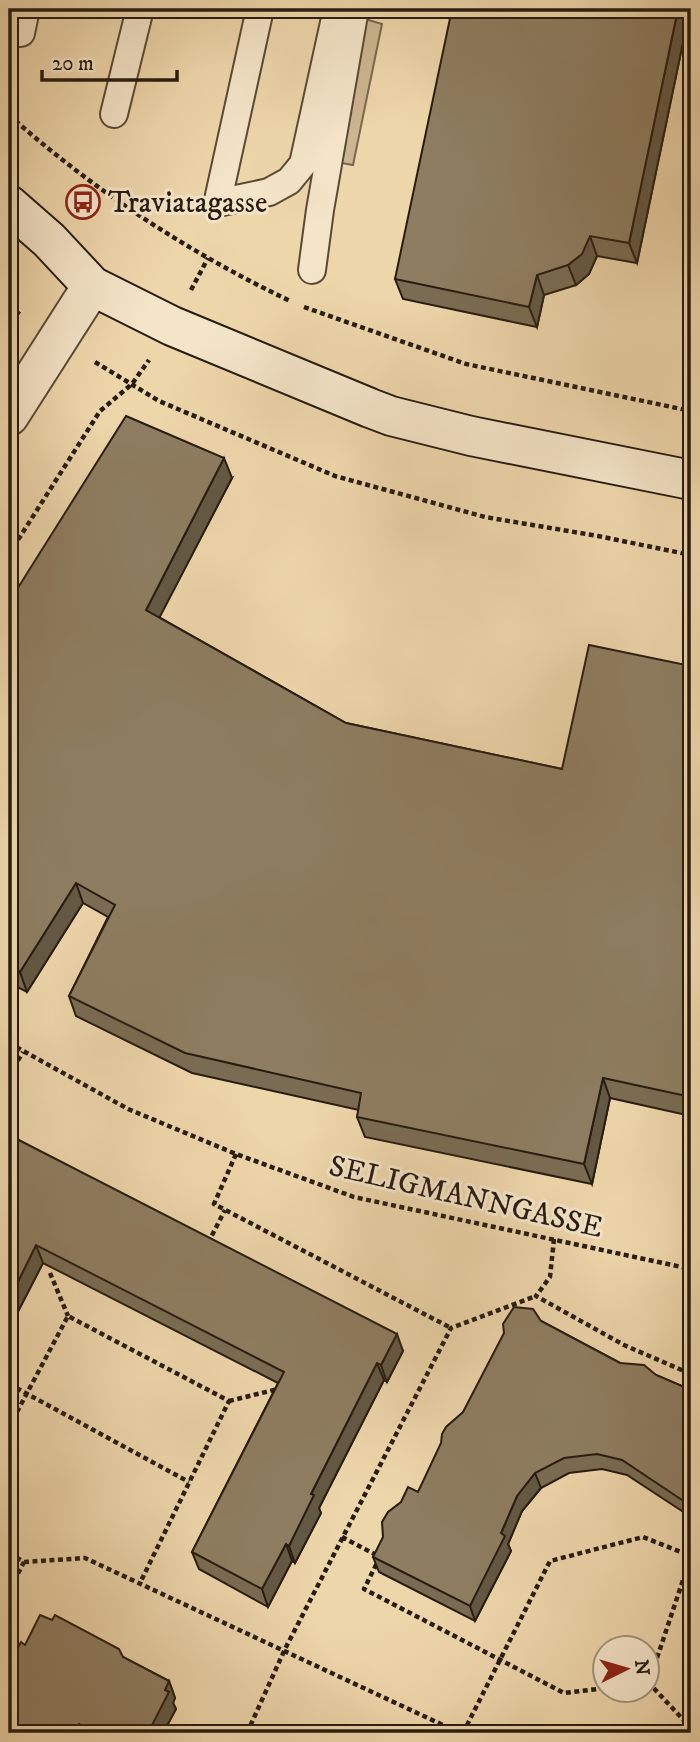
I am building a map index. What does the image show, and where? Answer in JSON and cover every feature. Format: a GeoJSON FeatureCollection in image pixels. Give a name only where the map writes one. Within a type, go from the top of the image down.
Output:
{"type":"FeatureCollection","features":[{"type":"Feature","properties":{"kind":"main road"},"geometry":{"type":"LineString","coordinates":[[9,205],[49,240],[92,286],[172,326],[391,416],[471,436],[691,480]]}},
{"type":"Feature","properties":{"kind":"main road"},"geometry":{"type":"LineString","coordinates":[[9,416],[92,286]]}},
{"type":"Feature","properties":{"kind":"lane"},"geometry":{"type":"LineString","coordinates":[[114,114],[140,9]]}},
{"type":"Feature","properties":{"kind":"lane"},"geometry":{"type":"LineString","coordinates":[[260,9],[220,201],[269,192],[289,181],[303,164],[337,9]]}},
{"type":"Feature","properties":{"kind":"lane"},"geometry":{"type":"LineString","coordinates":[[312,270],[355,9]]}},
{"type":"Feature","properties":{"kind":"path"},"geometry":{"type":"LineString","coordinates":[[9,554],[100,411],[132,384],[159,401],[335,476],[485,517],[691,555]]}},
{"type":"Feature","properties":{"kind":"path","name":"SELIGMANNGASSE"},"geometry":{"type":"LineString","coordinates":[[9,1043],[128,1109],[236,1154],[354,1197],[691,1269]]}},
{"type":"Feature","properties":{"kind":"path"},"geometry":{"type":"LineString","coordinates":[[9,1075],[23,1052]]}},
{"type":"Feature","properties":{"kind":"path"},"geometry":{"type":"LineString","coordinates":[[236,1154],[214,1204],[451,1328]]}},
{"type":"Feature","properties":{"kind":"path"},"geometry":{"type":"LineString","coordinates":[[205,1250],[225,1210]]}},
{"type":"Feature","properties":{"kind":"path"},"geometry":{"type":"LineString","coordinates":[[247,1733],[285,1649],[451,1328],[536,1296],[550,1277],[554,1239]]}},
{"type":"Feature","properties":{"kind":"path"},"geometry":{"type":"LineString","coordinates":[[50,1273],[68,1317],[229,1401],[278,1389]]}},
{"type":"Feature","properties":{"kind":"path"},"geometry":{"type":"LineString","coordinates":[[536,1296],[624,1345],[691,1374]]}},
{"type":"Feature","properties":{"kind":"path"},"geometry":{"type":"LineString","coordinates":[[9,1427],[68,1317]]}},
{"type":"Feature","properties":{"kind":"path"},"geometry":{"type":"LineString","coordinates":[[9,1384],[189,1482]]}},
{"type":"Feature","properties":{"kind":"path"},"geometry":{"type":"LineString","coordinates":[[140,1583],[229,1401]]}},
{"type":"Feature","properties":{"kind":"path"},"geometry":{"type":"LineString","coordinates":[[342,1537],[380,1557],[364,1589],[564,1693],[592,1690]]}},
{"type":"Feature","properties":{"kind":"path"},"geometry":{"type":"LineString","coordinates":[[9,1553],[24,1562],[85,1558],[462,1733],[550,1561],[643,1537],[691,1556],[662,1641]]}},
{"type":"Feature","properties":{"kind":"path"},"geometry":{"type":"LineString","coordinates":[[9,1591],[24,1562]]}},
{"type":"Feature","properties":{"kind":"path"},"geometry":{"type":"LineString","coordinates":[[662,1697],[691,1728]]}},
{"type":"Feature","properties":{"kind":"shaded area"},"geometry":{"type":"Polygon","coordinates":[[[365,19],[382,24],[353,165],[336,162],[365,19]]]}},
{"type":"Feature","properties":{"kind":"building"},"geometry":{"type":"Polygon","coordinates":[[[452,9],[678,9],[629,243],[590,236],[582,254],[568,265],[537,275],[529,307],[395,279],[452,9]]]}},
{"type":"Feature","properties":{"kind":"building"},"geometry":{"type":"Polygon","coordinates":[[[126,416],[224,458],[146,610],[346,723],[562,769],[589,645],[691,666],[691,1097],[603,1078],[584,1164],[357,1117],[361,1093],[185,1053],[69,996],[115,905],[76,883],[20,972],[9,966],[9,602],[126,416]]]}},
{"type":"Feature","properties":{"kind":"building"},"geometry":{"type":"Polygon","coordinates":[[[9,1135],[397,1334],[381,1365],[377,1363],[311,1494],[314,1495],[289,1546],[286,1544],[262,1589],[192,1552],[284,1372],[36,1245],[9,1300],[9,1135]]]}},
{"type":"Feature","properties":{"kind":"building"},"geometry":{"type":"Polygon","coordinates":[[[514,1307],[533,1309],[541,1321],[620,1363],[644,1365],[656,1375],[691,1390],[691,1506],[622,1460],[597,1454],[564,1458],[535,1473],[517,1496],[501,1533],[505,1536],[470,1606],[373,1557],[383,1537],[382,1522],[388,1512],[401,1502],[408,1487],[418,1492],[441,1443],[442,1434],[463,1412],[504,1333],[503,1324],[514,1307]]]}},
{"type":"Feature","properties":{"kind":"building"},"geometry":{"type":"Polygon","coordinates":[[[40,1615],[52,1620],[55,1615],[119,1649],[123,1657],[169,1681],[165,1690],[169,1692],[148,1733],[97,1733],[79,1724],[74,1733],[9,1733],[9,1665],[21,1642],[25,1645],[40,1615]]]}},
{"type":"Feature","properties":{"kind":"place","name":"Traviatagasse"},"geometry":{"type":"Point","coordinates":[83,202]}}]}
